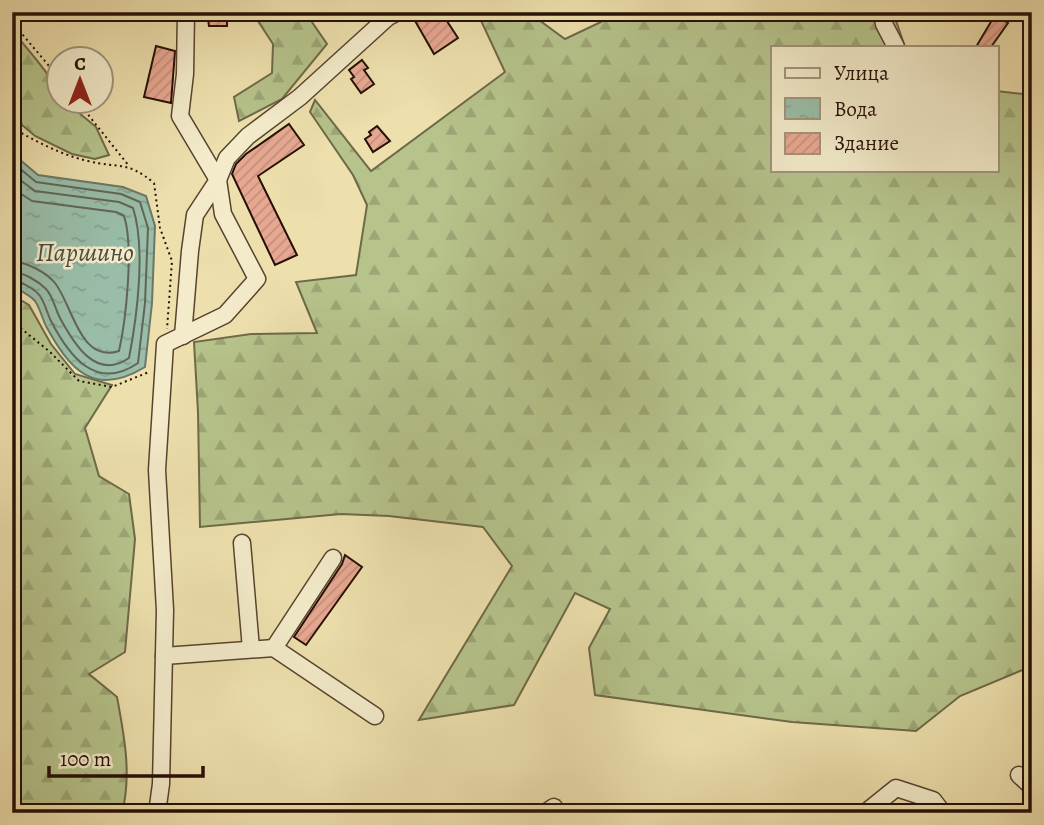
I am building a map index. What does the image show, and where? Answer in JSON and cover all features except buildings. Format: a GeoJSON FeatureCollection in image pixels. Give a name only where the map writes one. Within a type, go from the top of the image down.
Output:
{"type":"FeatureCollection","features":[{"type":"Feature","properties":{"kind":"street"},"geometry":{"type":"LineString","coordinates":[[157,813],[161,784],[165,610],[158,470],[165,344],[225,315],[257,279],[223,214],[218,180],[180,116],[185,74],[186,12]]}},
{"type":"Feature","properties":{"kind":"street"},"geometry":{"type":"LineString","coordinates":[[183,336],[195,215],[218,180],[227,158],[248,136],[300,97],[388,17],[398,12]]}},
{"type":"Feature","properties":{"kind":"street"},"geometry":{"type":"LineString","coordinates":[[882,12],[884,24],[895,46]]}},
{"type":"Feature","properties":{"kind":"street"},"geometry":{"type":"LineString","coordinates":[[242,543],[251,649]]}},
{"type":"Feature","properties":{"kind":"street"},"geometry":{"type":"LineString","coordinates":[[274,648],[334,558]]}},
{"type":"Feature","properties":{"kind":"street"},"geometry":{"type":"LineString","coordinates":[[164,656],[274,648],[374,716]]}},
{"type":"Feature","properties":{"kind":"street"},"geometry":{"type":"LineString","coordinates":[[1019,775],[1032,787]]}},
{"type":"Feature","properties":{"kind":"street"},"geometry":{"type":"LineString","coordinates":[[865,813],[896,788],[938,806]]}},
{"type":"Feature","properties":{"kind":"path"},"geometry":{"type":"LineString","coordinates":[[12,22],[46,62]]}},
{"type":"Feature","properties":{"kind":"path"},"geometry":{"type":"LineString","coordinates":[[89,116],[129,166],[155,183],[160,228],[172,261],[165,344]]}},
{"type":"Feature","properties":{"kind":"path"},"geometry":{"type":"LineString","coordinates":[[12,128],[42,145],[88,161],[129,166]]}},
{"type":"Feature","properties":{"kind":"path"},"geometry":{"type":"LineString","coordinates":[[12,321],[42,345],[79,381],[113,387],[163,366]]}},
{"type":"Feature","properties":{"kind":"green space"},"geometry":{"type":"Polygon","coordinates":[[[252,12],[305,12],[327,44],[282,99],[239,121],[234,97],[272,73],[273,44],[252,12]]]}},
{"type":"Feature","properties":{"kind":"green space"},"geometry":{"type":"Polygon","coordinates":[[[477,12],[528,12],[565,39],[601,22],[606,12],[893,12],[905,46],[771,46],[771,172],[998,172],[998,91],[1032,95],[1032,666],[960,696],[916,731],[792,722],[595,695],[589,648],[610,609],[575,593],[514,705],[419,720],[512,566],[483,527],[389,516],[341,514],[200,527],[194,342],[251,334],[317,333],[296,282],[356,275],[367,205],[353,175],[310,112],[315,100],[371,171],[505,72],[477,12]]]}},
{"type":"Feature","properties":{"kind":"green space"},"geometry":{"type":"Polygon","coordinates":[[[12,35],[18,37],[46,72],[46,116],[83,116],[96,127],[109,155],[95,159],[72,154],[35,136],[22,125],[16,106],[12,105],[12,35]]]}},
{"type":"Feature","properties":{"kind":"green space"},"geometry":{"type":"Polygon","coordinates":[[[12,295],[29,305],[51,344],[75,374],[112,385],[85,428],[99,476],[129,494],[135,539],[125,652],[89,674],[117,697],[127,769],[122,813],[12,813],[12,295]]]}},
{"type":"Feature","properties":{"kind":"water","name":"Паршино"},"geometry":{"type":"Polygon","coordinates":[[[12,153],[38,175],[123,187],[146,196],[155,226],[152,303],[145,367],[111,380],[85,375],[55,342],[35,301],[12,286],[12,153]]]}}]}
